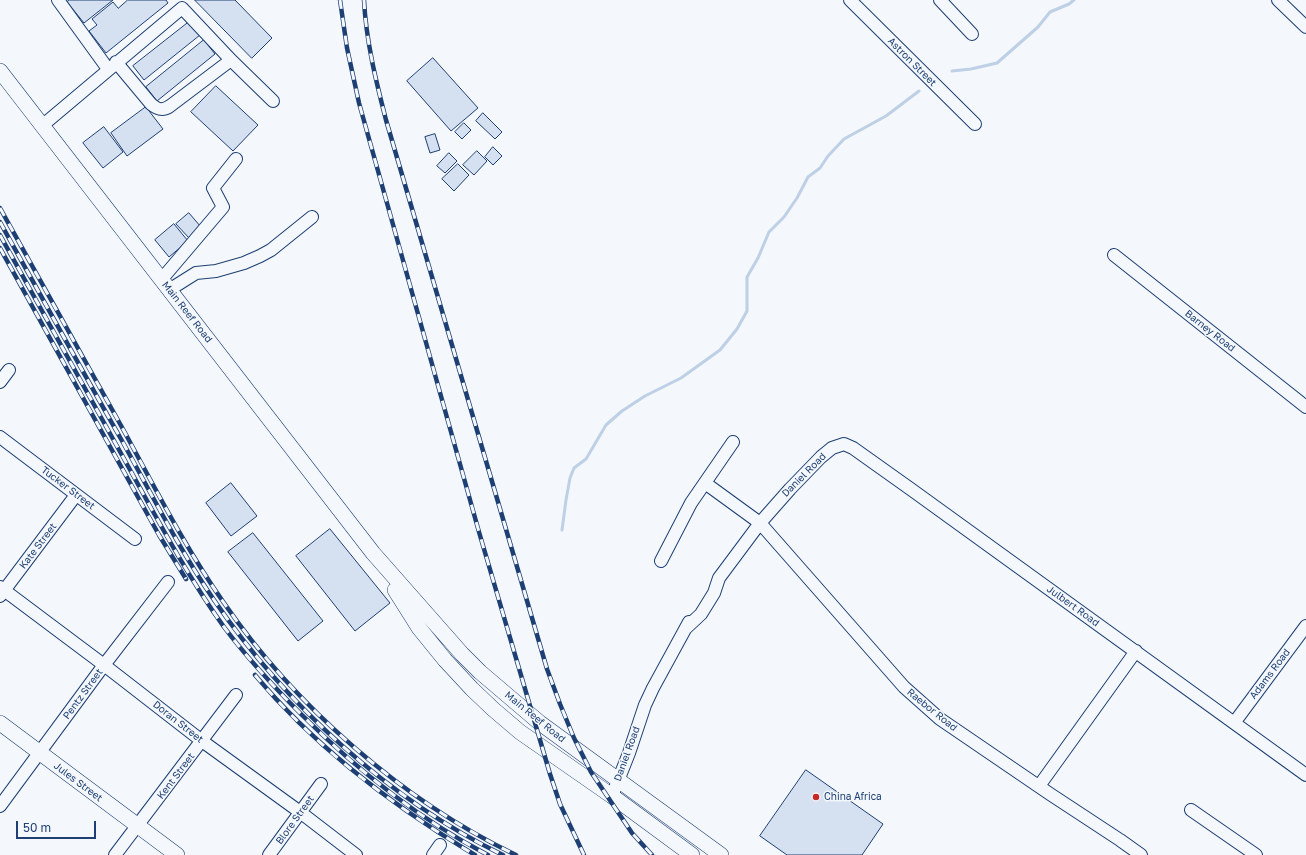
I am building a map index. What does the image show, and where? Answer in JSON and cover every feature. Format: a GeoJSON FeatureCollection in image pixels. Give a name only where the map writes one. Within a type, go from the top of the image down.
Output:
{"type":"FeatureCollection","features":[{"type":"Feature","properties":{"kind":"main road","name":"Main Reef Road"},"geometry":{"type":"LineString","coordinates":[[0,71],[373,553],[436,625],[480,672],[540,723],[721,855]]}},
{"type":"Feature","properties":{"kind":"main road","name":"Main Reef Road"},"geometry":{"type":"LineString","coordinates":[[373,553],[419,628],[445,660],[472,689],[520,732],[559,758],[692,855]]}},
{"type":"Feature","properties":{"kind":"main road","name":"Jules Street"},"geometry":{"type":"LineString","coordinates":[[0,723],[177,855]]}},
{"type":"Feature","properties":{"kind":"main road"},"geometry":{"type":"LineString","coordinates":[[559,758],[567,743]]}},
{"type":"Feature","properties":{"kind":"street"},"geometry":{"type":"LineString","coordinates":[[58,0],[112,66],[158,110],[162,110],[170,106],[231,60]]}},
{"type":"Feature","properties":{"kind":"street","name":"Astron Street"},"geometry":{"type":"LineString","coordinates":[[850,0],[975,124]]}},
{"type":"Feature","properties":{"kind":"street"},"geometry":{"type":"LineString","coordinates":[[940,0],[972,34]]}},
{"type":"Feature","properties":{"kind":"street"},"geometry":{"type":"LineString","coordinates":[[1278,0],[1306,27]]}},
{"type":"Feature","properties":{"kind":"street"},"geometry":{"type":"LineString","coordinates":[[43,125],[112,66],[178,4],[231,60],[273,101]]}},
{"type":"Feature","properties":{"kind":"street"},"geometry":{"type":"LineString","coordinates":[[165,285],[223,208],[213,188],[236,159]]}},
{"type":"Feature","properties":{"kind":"street"},"geometry":{"type":"LineString","coordinates":[[165,285],[196,273],[244,263],[260,256],[271,250],[312,217]]}},
{"type":"Feature","properties":{"kind":"street","name":"Barney Road"},"geometry":{"type":"LineString","coordinates":[[1114,255],[1306,407]]}},
{"type":"Feature","properties":{"kind":"street"},"geometry":{"type":"LineString","coordinates":[[0,382],[9,370]]}},
{"type":"Feature","properties":{"kind":"street","name":"Tucker Street"},"geometry":{"type":"LineString","coordinates":[[0,438],[135,539]]}},
{"type":"Feature","properties":{"kind":"street"},"geometry":{"type":"LineString","coordinates":[[661,561],[688,507],[733,442]]}},
{"type":"Feature","properties":{"kind":"street","name":"Daniel Road"},"geometry":{"type":"LineString","coordinates":[[612,796],[645,705],[705,593],[719,578],[760,523],[811,467],[832,448],[844,444],[912,490]]}},
{"type":"Feature","properties":{"kind":"street","name":"Raebor Road"},"geometry":{"type":"LineString","coordinates":[[705,483],[760,523],[904,687],[940,719],[1141,855]]}},
{"type":"Feature","properties":{"kind":"street","name":"Julbert Road"},"geometry":{"type":"LineString","coordinates":[[912,490],[1306,775]]}},
{"type":"Feature","properties":{"kind":"street","name":"Kate Street"},"geometry":{"type":"LineString","coordinates":[[1,592],[76,494]]}},
{"type":"Feature","properties":{"kind":"street","name":"Pentz Street"},"geometry":{"type":"LineString","coordinates":[[0,806],[104,665],[168,582]]}},
{"type":"Feature","properties":{"kind":"street","name":"Doran Street"},"geometry":{"type":"LineString","coordinates":[[1,592],[104,665],[202,741],[300,812],[356,855]]}},
{"type":"Feature","properties":{"kind":"street","name":"Adams Road"},"geometry":{"type":"LineString","coordinates":[[1234,723],[1306,626]]}},
{"type":"Feature","properties":{"kind":"street"},"geometry":{"type":"LineString","coordinates":[[1039,786],[1136,651]]}},
{"type":"Feature","properties":{"kind":"street","name":"Kent Street"},"geometry":{"type":"LineString","coordinates":[[115,855],[236,695]]}},
{"type":"Feature","properties":{"kind":"street","name":"Blore Street"},"geometry":{"type":"LineString","coordinates":[[269,855],[321,784]]}},
{"type":"Feature","properties":{"kind":"street"},"geometry":{"type":"LineString","coordinates":[[1191,810],[1256,855]]}},
{"type":"Feature","properties":{"kind":"street"},"geometry":{"type":"LineString","coordinates":[[432,855],[440,845]]}},
{"type":"Feature","properties":{"kind":"building"},"geometry":{"type":"Polygon","coordinates":[[[70,0],[113,0],[84,23],[67,2],[70,0]]]}},
{"type":"Feature","properties":{"kind":"building"},"geometry":{"type":"Polygon","coordinates":[[[128,0],[166,0],[168,3],[106,53],[89,31],[97,25],[92,19],[113,2],[118,8],[128,0]]]}},
{"type":"Feature","properties":{"kind":"building"},"geometry":{"type":"Polygon","coordinates":[[[195,0],[235,0],[272,38],[252,58],[195,0]]]}},
{"type":"Feature","properties":{"kind":"building"},"geometry":{"type":"Polygon","coordinates":[[[189,22],[200,35],[144,80],[133,66],[189,22]]]}},
{"type":"Feature","properties":{"kind":"building"},"geometry":{"type":"Polygon","coordinates":[[[204,40],[215,54],[157,101],[146,87],[204,40]]]}},
{"type":"Feature","properties":{"kind":"building"},"geometry":{"type":"Polygon","coordinates":[[[433,58],[478,108],[451,131],[407,81],[433,58]]]}},
{"type":"Feature","properties":{"kind":"building"},"geometry":{"type":"Polygon","coordinates":[[[216,86],[258,125],[233,151],[191,112],[216,86]]]}},
{"type":"Feature","properties":{"kind":"building"},"geometry":{"type":"Polygon","coordinates":[[[146,107],[163,129],[127,156],[111,133],[146,107]]]}},
{"type":"Feature","properties":{"kind":"building"},"geometry":{"type":"Polygon","coordinates":[[[483,113],[502,132],[495,139],[476,121],[483,113]]]}},
{"type":"Feature","properties":{"kind":"building"},"geometry":{"type":"Polygon","coordinates":[[[464,123],[471,130],[462,139],[455,132],[464,123]]]}},
{"type":"Feature","properties":{"kind":"building"},"geometry":{"type":"Polygon","coordinates":[[[104,127],[123,152],[103,168],[83,143],[104,127]]]}},
{"type":"Feature","properties":{"kind":"building"},"geometry":{"type":"Polygon","coordinates":[[[435,134],[440,150],[430,153],[425,137],[435,134]]]}},
{"type":"Feature","properties":{"kind":"building"},"geometry":{"type":"Polygon","coordinates":[[[493,147],[502,156],[493,165],[485,157],[493,147]]]}},
{"type":"Feature","properties":{"kind":"building"},"geometry":{"type":"Polygon","coordinates":[[[477,151],[487,161],[474,175],[463,165],[477,151]]]}},
{"type":"Feature","properties":{"kind":"building"},"geometry":{"type":"Polygon","coordinates":[[[449,153],[457,161],[445,173],[437,166],[449,153]]]}},
{"type":"Feature","properties":{"kind":"building"},"geometry":{"type":"Polygon","coordinates":[[[458,164],[469,175],[454,191],[442,179],[458,164]]]}},
{"type":"Feature","properties":{"kind":"building"},"geometry":{"type":"Polygon","coordinates":[[[189,213],[201,227],[189,238],[176,224],[189,213]]]}},
{"type":"Feature","properties":{"kind":"building"},"geometry":{"type":"Polygon","coordinates":[[[174,224],[188,241],[169,257],[155,240],[174,224]]]}},
{"type":"Feature","properties":{"kind":"building"},"geometry":{"type":"Polygon","coordinates":[[[231,483],[257,516],[231,536],[206,503],[231,483]]]}},
{"type":"Feature","properties":{"kind":"building"},"geometry":{"type":"Polygon","coordinates":[[[330,529],[390,603],[355,631],[296,556],[330,529]]]}},
{"type":"Feature","properties":{"kind":"building"},"geometry":{"type":"Polygon","coordinates":[[[253,533],[323,621],[298,641],[228,552],[253,533]]]}},
{"type":"Feature","properties":{"kind":"building","name":"China Africa"},"geometry":{"type":"Polygon","coordinates":[[[806,770],[883,824],[862,855],[787,855],[760,836],[806,770]]]}},
{"type":"Feature","properties":{"kind":"waterway"},"geometry":{"type":"LineString","coordinates":[[952,71],[971,69],[997,63],[1038,27],[1050,12],[1069,4],[1074,0]]}},
{"type":"Feature","properties":{"kind":"waterway"},"geometry":{"type":"LineString","coordinates":[[562,530],[570,478],[574,468],[586,459],[606,425],[622,411],[645,396],[681,378],[720,350],[737,329],[747,311],[747,277],[758,258],[769,232],[784,217],[797,198],[808,177],[820,168],[828,156],[844,139],[886,116],[919,91]]}},
{"type":"Feature","properties":{"kind":"railway"},"geometry":{"type":"LineString","coordinates":[[340,0],[347,48],[359,103],[479,532],[550,774],[560,804],[584,855]]}},
{"type":"Feature","properties":{"kind":"railway"},"geometry":{"type":"LineString","coordinates":[[364,0],[369,46],[386,120],[547,669],[574,738],[591,772],[632,833],[652,855]]}},
{"type":"Feature","properties":{"kind":"railway"},"geometry":{"type":"LineString","coordinates":[[0,208],[184,540],[224,603],[252,641],[318,714],[354,747],[393,779],[474,833],[516,855]]}},
{"type":"Feature","properties":{"kind":"railway"},"geometry":{"type":"LineString","coordinates":[[0,222],[177,541],[201,581],[242,639],[273,676],[307,712],[342,746],[380,778],[420,807],[461,833],[503,855]]}},
{"type":"Feature","properties":{"kind":"railway"},"geometry":{"type":"LineString","coordinates":[[0,235],[171,544],[210,607],[233,639],[292,704],[323,735],[367,774],[438,826],[488,855]]}},
{"type":"Feature","properties":{"kind":"railway"},"geometry":{"type":"LineString","coordinates":[[0,248],[159,535],[186,579]]}},
{"type":"Feature","properties":{"kind":"railway"},"geometry":{"type":"LineString","coordinates":[[255,675],[304,727],[357,774],[385,796],[475,855]]}},
{"type":"Feature","properties":{"kind":"place","name":"China Africa"},"geometry":{"type":"Point","coordinates":[816,797]}}]}
